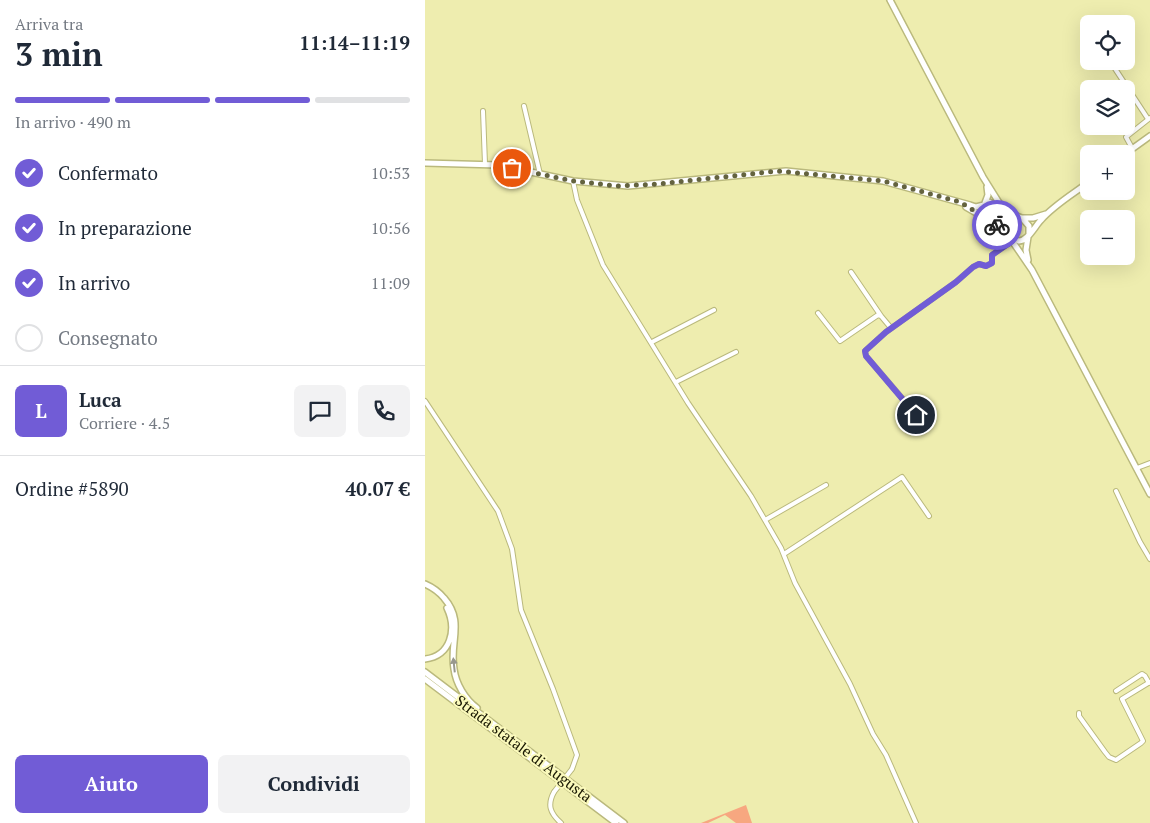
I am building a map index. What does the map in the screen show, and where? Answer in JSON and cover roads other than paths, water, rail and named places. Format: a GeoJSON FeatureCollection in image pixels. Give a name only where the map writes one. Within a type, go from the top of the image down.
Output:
{"type":"FeatureCollection","features":[{"type":"Feature","properties":{"kind":"main road"},"geometry":{"type":"LineString","coordinates":[[890,0],[983,177],[1003,209]]}},
{"type":"Feature","properties":{"kind":"main road"},"geometry":{"type":"LineString","coordinates":[[1135,146],[1150,136]]}},
{"type":"Feature","properties":{"kind":"main road"},"geometry":{"type":"LineString","coordinates":[[425,163],[485,164],[573,181],[628,186],[786,171],[883,181],[976,207],[993,202],[1015,216],[1022,218],[1033,218],[1049,212]]}},
{"type":"Feature","properties":{"kind":"main road"},"geometry":{"type":"LineString","coordinates":[[983,177],[988,192],[982,208],[983,213],[1008,235],[1018,241],[1023,240],[1029,235],[1049,212],[1080,189]]}},
{"type":"Feature","properties":{"kind":"main road"},"geometry":{"type":"LineString","coordinates":[[960,202],[991,220]]}},
{"type":"Feature","properties":{"kind":"main road"},"geometry":{"type":"LineString","coordinates":[[1022,218],[1029,226],[1026,253],[1032,270]]}},
{"type":"Feature","properties":{"kind":"main road"},"geometry":{"type":"LineString","coordinates":[[1008,235],[1032,270],[1150,494]]}},
{"type":"Feature","properties":{"kind":"main road"},"geometry":{"type":"LineString","coordinates":[[425,586],[438,595],[446,604],[453,627],[447,646],[440,654],[425,659]]}},
{"type":"Feature","properties":{"kind":"main road"},"geometry":{"type":"LineString","coordinates":[[425,586],[440,593],[448,602],[454,614],[457,627],[453,668],[463,693],[474,706],[526,745],[543,762]]}},
{"type":"Feature","properties":{"kind":"main road","name":"Strada statale di Augusta"},"geometry":{"type":"LineString","coordinates":[[425,672],[624,823]]}},
{"type":"Feature","properties":{"kind":"main road","name":"Strada statale di Augusta"},"geometry":{"type":"LineString","coordinates":[[425,679],[616,823]]}},
{"type":"Feature","properties":{"kind":"main road"},"geometry":{"type":"LineString","coordinates":[[425,683],[492,733],[517,748]]}},
{"type":"Feature","properties":{"kind":"street"},"geometry":{"type":"LineString","coordinates":[[1116,70],[1149,118],[1126,137],[1130,145]]}},
{"type":"Feature","properties":{"kind":"street"},"geometry":{"type":"LineString","coordinates":[[524,106],[540,174]]}},
{"type":"Feature","properties":{"kind":"street"},"geometry":{"type":"LineString","coordinates":[[483,112],[485,164]]}},
{"type":"Feature","properties":{"kind":"street"},"geometry":{"type":"LineString","coordinates":[[573,181],[577,200],[603,265],[688,403],[765,520],[784,554],[795,583],[842,669],[873,734],[886,755],[915,823]]}},
{"type":"Feature","properties":{"kind":"street"},"geometry":{"type":"LineString","coordinates":[[920,419],[866,356],[865,351],[891,328],[956,282],[977,264],[986,266],[992,263],[992,255],[1012,241]]}},
{"type":"Feature","properties":{"kind":"street"},"geometry":{"type":"LineString","coordinates":[[851,272],[891,328]]}},
{"type":"Feature","properties":{"kind":"street"},"geometry":{"type":"LineString","coordinates":[[652,342],[714,310]]}},
{"type":"Feature","properties":{"kind":"street"},"geometry":{"type":"LineString","coordinates":[[819,313],[840,341],[878,315],[881,316]]}},
{"type":"Feature","properties":{"kind":"street"},"geometry":{"type":"LineString","coordinates":[[676,382],[736,352]]}},
{"type":"Feature","properties":{"kind":"street"},"geometry":{"type":"LineString","coordinates":[[425,401],[498,511],[512,549],[521,610],[553,689],[577,756],[572,769],[550,800],[549,807],[553,816],[561,823]]}},
{"type":"Feature","properties":{"kind":"street"},"geometry":{"type":"LineString","coordinates":[[1137,468],[1150,463]]}},
{"type":"Feature","properties":{"kind":"street"},"geometry":{"type":"LineString","coordinates":[[784,554],[902,477],[929,516]]}},
{"type":"Feature","properties":{"kind":"street"},"geometry":{"type":"LineString","coordinates":[[765,520],[826,486]]}},
{"type":"Feature","properties":{"kind":"street"},"geometry":{"type":"LineString","coordinates":[[1116,491],[1150,559]]}},
{"type":"Feature","properties":{"kind":"street"},"geometry":{"type":"LineString","coordinates":[[1079,713],[1079,716],[1105,752],[1109,757],[1116,760],[1143,741],[1122,699],[1150,683],[1142,674],[1116,691]]}}]}
